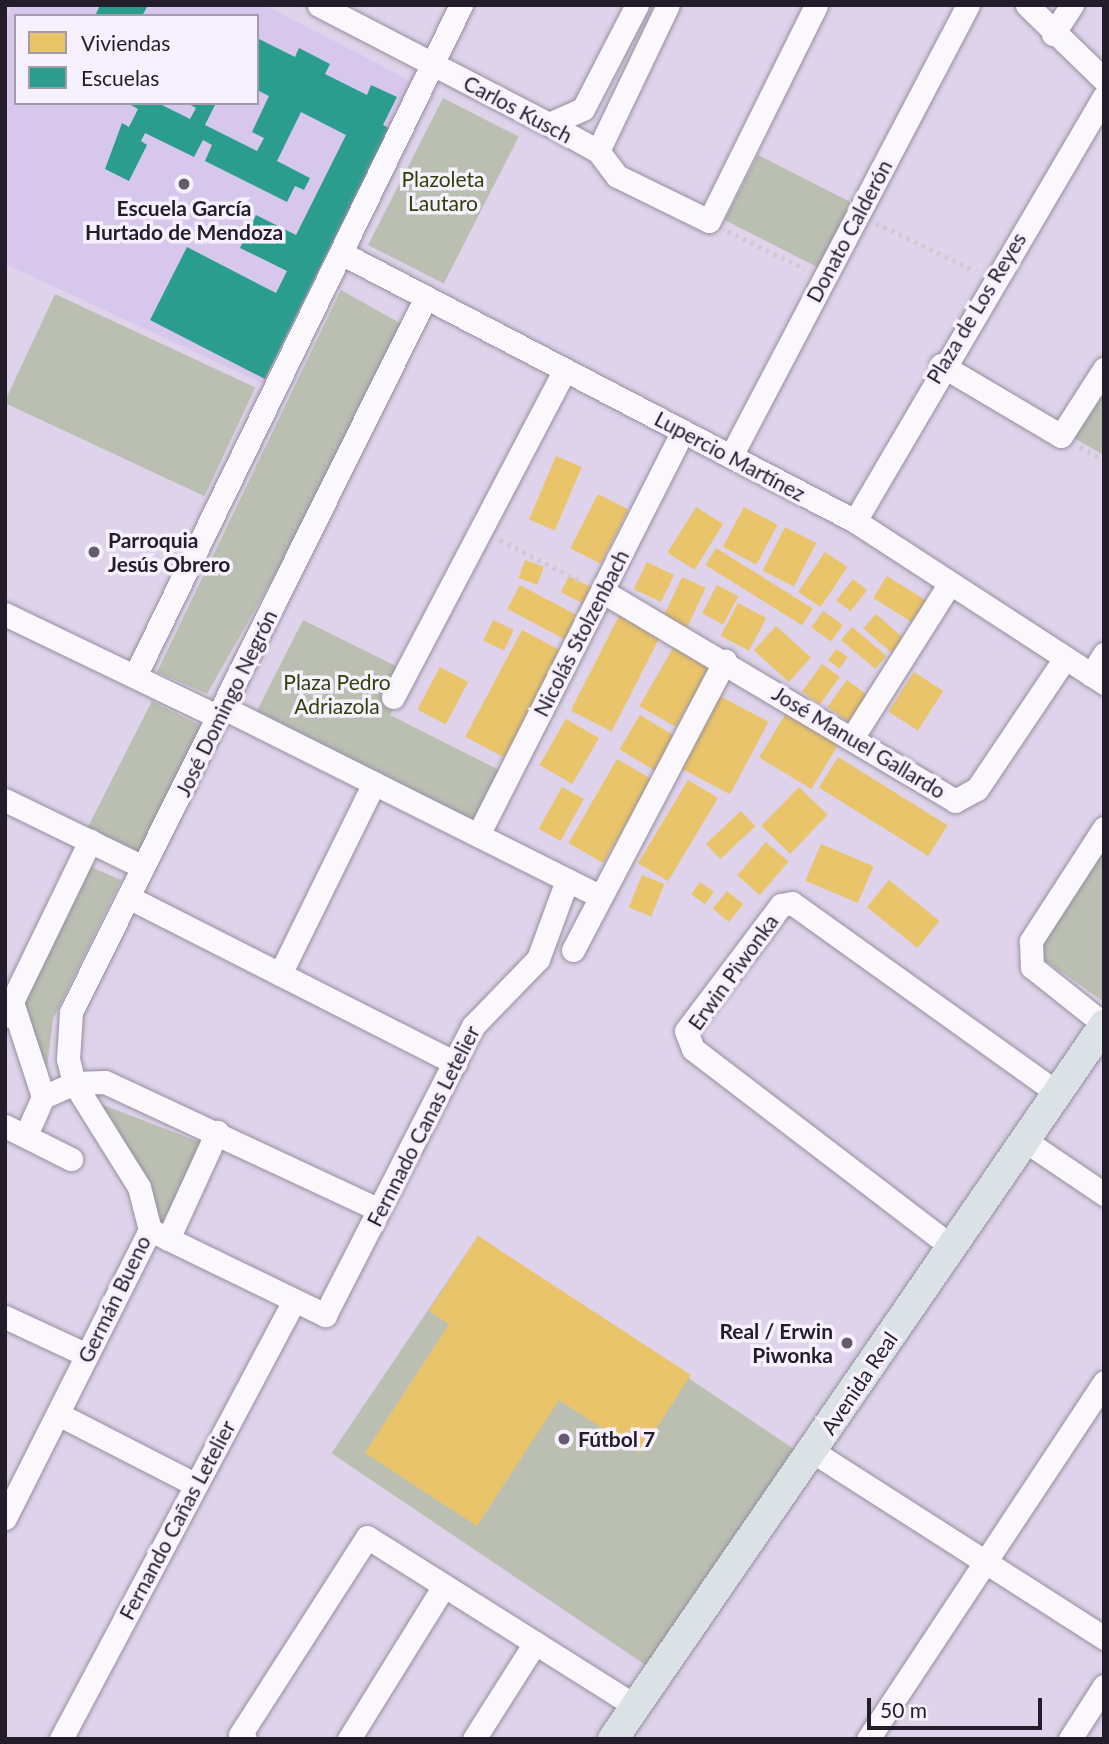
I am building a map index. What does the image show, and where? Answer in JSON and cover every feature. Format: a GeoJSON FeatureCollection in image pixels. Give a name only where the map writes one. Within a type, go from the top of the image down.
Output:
{"type":"FeatureCollection","features":[{"type":"Feature","properties":{"kind":"main road","name":"Avenida Real"},"geometry":{"type":"LineString","coordinates":[[618,1737],[635,1706],[1104,1025]]}},
{"type":"Feature","properties":{"kind":"street","name":"Carlos Kusch"},"geometry":{"type":"LineString","coordinates":[[319,5],[598,151],[617,176],[709,221]]}},
{"type":"Feature","properties":{"kind":"street"},"geometry":{"type":"LineString","coordinates":[[135,676],[461,5]]}},
{"type":"Feature","properties":{"kind":"street"},"geometry":{"type":"LineString","coordinates":[[549,124],[583,109],[637,5]]}},
{"type":"Feature","properties":{"kind":"street"},"geometry":{"type":"LineString","coordinates":[[598,151],[668,5]]}},
{"type":"Feature","properties":{"kind":"street"},"geometry":{"type":"LineString","coordinates":[[709,221],[816,5]]}},
{"type":"Feature","properties":{"kind":"street","name":"Donato Calderón"},"geometry":{"type":"LineString","coordinates":[[731,456],[968,5]]}},
{"type":"Feature","properties":{"kind":"street"},"geometry":{"type":"LineString","coordinates":[[1009,5],[1039,19],[1104,80]]}},
{"type":"Feature","properties":{"kind":"street"},"geometry":{"type":"LineString","coordinates":[[1039,19],[1072,5]]}},
{"type":"Feature","properties":{"kind":"street","name":"Plaza de Los Reyes"},"geometry":{"type":"LineString","coordinates":[[855,521],[941,365],[1104,97]]}},
{"type":"Feature","properties":{"kind":"street"},"geometry":{"type":"LineString","coordinates":[[583,109],[612,125]]}},
{"type":"Feature","properties":{"kind":"street","name":"Lupercio Martínez"},"geometry":{"type":"LineString","coordinates":[[341,253],[855,521],[1097,679]]}},
{"type":"Feature","properties":{"kind":"street","name":"José Domingo Negrón"},"geometry":{"type":"LineString","coordinates":[[74,1083],[68,1059],[71,1012],[426,297]]}},
{"type":"Feature","properties":{"kind":"street"},"geometry":{"type":"LineString","coordinates":[[941,365],[1061,436],[1104,369]]}},
{"type":"Feature","properties":{"kind":"street"},"geometry":{"type":"LineString","coordinates":[[393,697],[565,370]]}},
{"type":"Feature","properties":{"kind":"street","name":"Nicolás Stolzenbach"},"geometry":{"type":"LineString","coordinates":[[478,835],[683,432]]}},
{"type":"Feature","properties":{"kind":"street"},"geometry":{"type":"LineString","coordinates":[[852,738],[950,583]]}},
{"type":"Feature","properties":{"kind":"street","name":"José Manuel Gallardo"},"geometry":{"type":"LineString","coordinates":[[602,591],[725,660],[955,801],[967,799],[1065,658]]}},
{"type":"Feature","properties":{"kind":"street"},"geometry":{"type":"LineString","coordinates":[[5,614],[135,676],[222,712],[374,783],[600,896]]}},
{"type":"Feature","properties":{"kind":"street"},"geometry":{"type":"LineString","coordinates":[[1097,679],[1104,654]]}},
{"type":"Feature","properties":{"kind":"street"},"geometry":{"type":"LineString","coordinates":[[573,950],[725,660]]}},
{"type":"Feature","properties":{"kind":"street"},"geometry":{"type":"LineString","coordinates":[[280,974],[374,783]]}},
{"type":"Feature","properties":{"kind":"street"},"geometry":{"type":"LineString","coordinates":[[5,800],[143,867]]}},
{"type":"Feature","properties":{"kind":"street"},"geometry":{"type":"LineString","coordinates":[[1104,828],[1031,941],[1032,967],[1104,1025]]}},
{"type":"Feature","properties":{"kind":"street"},"geometry":{"type":"LineString","coordinates":[[43,1097],[9,1009],[90,841]]}},
{"type":"Feature","properties":{"kind":"street","name":"Fernnado Canas Letelier"},"geometry":{"type":"LineString","coordinates":[[293,1302],[319,1316],[330,1310],[379,1210],[486,1008],[538,959],[567,880]]}},
{"type":"Feature","properties":{"kind":"street"},"geometry":{"type":"LineString","coordinates":[[128,897],[455,1063]]}},
{"type":"Feature","properties":{"kind":"street","name":"Erwin Piwonka"},"geometry":{"type":"LineString","coordinates":[[952,1247],[693,1048],[687,1031],[780,905],[792,903],[1056,1092]]}},
{"type":"Feature","properties":{"kind":"street"},"geometry":{"type":"LineString","coordinates":[[71,1159],[15,1130],[43,1097],[74,1083],[104,1082],[217,1132],[379,1210]]}},
{"type":"Feature","properties":{"kind":"street","name":"Germán Bueno"},"geometry":{"type":"LineString","coordinates":[[74,1083],[139,1187],[159,1234]]}},
{"type":"Feature","properties":{"kind":"street","name":"Germán Bueno"},"geometry":{"type":"LineString","coordinates":[[5,1518],[12,1487],[58,1414],[87,1355],[217,1132]]}},
{"type":"Feature","properties":{"kind":"street"},"geometry":{"type":"LineString","coordinates":[[1024,1140],[1104,1194]]}},
{"type":"Feature","properties":{"kind":"street"},"geometry":{"type":"LineString","coordinates":[[159,1234],[293,1302]]}},
{"type":"Feature","properties":{"kind":"street","name":"Fernando Cañas Letelier"},"geometry":{"type":"LineString","coordinates":[[61,1739],[293,1302]]}},
{"type":"Feature","properties":{"kind":"street"},"geometry":{"type":"LineString","coordinates":[[5,1317],[87,1355]]}},
{"type":"Feature","properties":{"kind":"street"},"geometry":{"type":"LineString","coordinates":[[868,1739],[985,1562],[1100,1397]]}},
{"type":"Feature","properties":{"kind":"street"},"geometry":{"type":"LineString","coordinates":[[58,1414],[196,1485]]}},
{"type":"Feature","properties":{"kind":"street"},"geometry":{"type":"LineString","coordinates":[[812,1451],[1104,1638]]}},
{"type":"Feature","properties":{"kind":"street"},"geometry":{"type":"LineString","coordinates":[[245,1739],[240,1735],[367,1537],[635,1706]]}},
{"type":"Feature","properties":{"kind":"street"},"geometry":{"type":"LineString","coordinates":[[349,1739],[444,1586]]}},
{"type":"Feature","properties":{"kind":"street"},"geometry":{"type":"LineString","coordinates":[[474,1739],[535,1643]]}},
{"type":"Feature","properties":{"kind":"street"},"geometry":{"type":"LineString","coordinates":[[1070,1739],[1104,1686]]}},
{"type":"Feature","properties":{"kind":"path"},"geometry":{"type":"LineString","coordinates":[[858,215],[992,279]]}},
{"type":"Feature","properties":{"kind":"path"},"geometry":{"type":"LineString","coordinates":[[709,221],[824,279]]}},
{"type":"Feature","properties":{"kind":"path"},"geometry":{"type":"LineString","coordinates":[[481,530],[602,591]]}},
{"type":"Feature","properties":{"kind":"shaded area","name":"Escuela García Hurtado de Mendoza"},"geometry":{"type":"Polygon","coordinates":[[[12,5],[265,5],[414,83],[264,384],[5,264],[5,21],[12,5]]]}},
{"type":"Feature","properties":{"kind":"green space","name":"Plazoleta Lautaro"},"geometry":{"type":"Polygon","coordinates":[[[443,98],[519,137],[444,284],[368,245],[443,98]]]}},
{"type":"Feature","properties":{"kind":"green space"},"geometry":{"type":"Polygon","coordinates":[[[758,155],[854,204],[821,269],[725,220],[758,155]]]}},
{"type":"Feature","properties":{"kind":"green space"},"geometry":{"type":"Polygon","coordinates":[[[341,290],[414,331],[207,694],[157,672],[341,290]]]}},
{"type":"Feature","properties":{"kind":"green space"},"geometry":{"type":"Polygon","coordinates":[[[55,294],[255,387],[205,496],[5,403],[55,294]]]}},
{"type":"Feature","properties":{"kind":"green space"},"geometry":{"type":"Polygon","coordinates":[[[1104,363],[1104,455],[1058,429],[1104,363]]]}},
{"type":"Feature","properties":{"kind":"green space","name":"Plaza Pedro Adriazola"},"geometry":{"type":"Polygon","coordinates":[[[303,620],[410,673],[414,668],[390,715],[501,771],[475,822],[257,711],[303,620]]]}},
{"type":"Feature","properties":{"kind":"green space"},"geometry":{"type":"Polygon","coordinates":[[[152,701],[205,728],[141,853],[88,827],[152,701]]]}},
{"type":"Feature","properties":{"kind":"green space"},"geometry":{"type":"Polygon","coordinates":[[[1104,844],[1104,1002],[1036,954],[1104,844]]]}},
{"type":"Feature","properties":{"kind":"green space"},"geometry":{"type":"Polygon","coordinates":[[[86,865],[121,880],[53,1019],[47,1068],[21,1002],[86,865]]]}},
{"type":"Feature","properties":{"kind":"green space"},"geometry":{"type":"Polygon","coordinates":[[[90,1100],[202,1143],[160,1228],[90,1100]]]}},
{"type":"Feature","properties":{"kind":"green space","name":"Fútbol 7"},"geometry":{"type":"Polygon","coordinates":[[[478,1236],[798,1452],[651,1669],[331,1453],[478,1236]]]}},
{"type":"Feature","properties":{"kind":"building: Viviendas"},"geometry":{"type":"Polygon","coordinates":[[[556,456],[582,467],[555,530],[529,520],[556,456]]]}},
{"type":"Feature","properties":{"kind":"building: Viviendas"},"geometry":{"type":"Polygon","coordinates":[[[598,494],[628,509],[601,564],[570,548],[598,494]]]}},
{"type":"Feature","properties":{"kind":"building: Viviendas"},"geometry":{"type":"Polygon","coordinates":[[[696,507],[723,524],[695,570],[667,553],[696,507]]]}},
{"type":"Feature","properties":{"kind":"building: Viviendas"},"geometry":{"type":"Polygon","coordinates":[[[744,507],[778,525],[756,565],[723,547],[744,507]]]}},
{"type":"Feature","properties":{"kind":"building: Viviendas"},"geometry":{"type":"Polygon","coordinates":[[[785,527],[816,543],[794,587],[763,571],[785,527]]]}},
{"type":"Feature","properties":{"kind":"building: Viviendas"},"geometry":{"type":"Polygon","coordinates":[[[716,548],[813,608],[802,625],[705,565],[716,548]]]}},
{"type":"Feature","properties":{"kind":"building: Viviendas"},"geometry":{"type":"Polygon","coordinates":[[[825,552],[847,567],[821,607],[798,592],[825,552]]]}},
{"type":"Feature","properties":{"kind":"building: Viviendas"},"geometry":{"type":"Polygon","coordinates":[[[525,560],[544,567],[537,585],[519,578],[525,560]]]}},
{"type":"Feature","properties":{"kind":"building: Viviendas"},"geometry":{"type":"Polygon","coordinates":[[[647,562],[674,575],[661,602],[634,589],[647,562]]]}},
{"type":"Feature","properties":{"kind":"building: Viviendas"},"geometry":{"type":"Polygon","coordinates":[[[569,576],[591,587],[583,603],[561,592],[569,576]]]}},
{"type":"Feature","properties":{"kind":"building: Viviendas"},"geometry":{"type":"Polygon","coordinates":[[[887,576],[930,603],[916,625],[873,598],[887,576]]]}},
{"type":"Feature","properties":{"kind":"building: Viviendas"},"geometry":{"type":"Polygon","coordinates":[[[682,577],[706,588],[687,627],[664,616],[682,577]]]}},
{"type":"Feature","properties":{"kind":"building: Viviendas"},"geometry":{"type":"Polygon","coordinates":[[[853,579],[867,590],[851,611],[836,600],[853,579]]]}},
{"type":"Feature","properties":{"kind":"building: Viviendas"},"geometry":{"type":"Polygon","coordinates":[[[520,585],[582,618],[569,642],[507,609],[520,585]]]}},
{"type":"Feature","properties":{"kind":"building: Viviendas"},"geometry":{"type":"Polygon","coordinates":[[[717,585],[738,596],[723,625],[702,613],[717,585]]]}},
{"type":"Feature","properties":{"kind":"building: Viviendas"},"geometry":{"type":"Polygon","coordinates":[[[738,603],[766,618],[749,651],[721,636],[738,603]]]}},
{"type":"Feature","properties":{"kind":"building: Viviendas"},"geometry":{"type":"Polygon","coordinates":[[[622,610],[663,631],[612,732],[571,711],[622,610]]]}},
{"type":"Feature","properties":{"kind":"building: Viviendas"},"geometry":{"type":"Polygon","coordinates":[[[823,611],[843,625],[831,641],[812,627],[823,611]]]}},
{"type":"Feature","properties":{"kind":"building: Viviendas"},"geometry":{"type":"Polygon","coordinates":[[[876,614],[904,638],[891,653],[864,628],[876,614]]]}},
{"type":"Feature","properties":{"kind":"building: Viviendas"},"geometry":{"type":"Polygon","coordinates":[[[493,620],[514,630],[504,651],[483,641],[493,620]]]}},
{"type":"Feature","properties":{"kind":"building: Viviendas"},"geometry":{"type":"Polygon","coordinates":[[[776,626],[811,657],[789,682],[754,651],[776,626]]]}},
{"type":"Feature","properties":{"kind":"building: Viviendas"},"geometry":{"type":"Polygon","coordinates":[[[852,627],[886,656],[876,669],[841,640],[852,627]]]}},
{"type":"Feature","properties":{"kind":"building: Viviendas"},"geometry":{"type":"Polygon","coordinates":[[[522,630],[561,651],[504,757],[465,737],[522,630]]]}},
{"type":"Feature","properties":{"kind":"building: Viviendas"},"geometry":{"type":"Polygon","coordinates":[[[677,641],[713,662],[676,727],[640,706],[677,641]]]}},
{"type":"Feature","properties":{"kind":"building: Viviendas"},"geometry":{"type":"Polygon","coordinates":[[[836,649],[848,657],[840,668],[828,661],[836,649]]]}},
{"type":"Feature","properties":{"kind":"building: Viviendas"},"geometry":{"type":"Polygon","coordinates":[[[822,664],[840,677],[820,704],[802,692],[822,664]]]}},
{"type":"Feature","properties":{"kind":"building: Viviendas"},"geometry":{"type":"Polygon","coordinates":[[[440,667],[468,682],[446,724],[417,709],[440,667]]]}},
{"type":"Feature","properties":{"kind":"building: Viviendas"},"geometry":{"type":"Polygon","coordinates":[[[914,672],[943,691],[918,730],[888,711],[914,672]]]}},
{"type":"Feature","properties":{"kind":"building: Viviendas"},"geometry":{"type":"Polygon","coordinates":[[[847,680],[872,698],[853,725],[828,707],[847,680]]]}},
{"type":"Feature","properties":{"kind":"building: Viviendas"},"geometry":{"type":"Polygon","coordinates":[[[720,696],[769,722],[730,794],[682,768],[720,696]]]}},
{"type":"Feature","properties":{"kind":"building: Viviendas"},"geometry":{"type":"Polygon","coordinates":[[[786,713],[838,744],[812,789],[759,758],[786,713]]]}},
{"type":"Feature","properties":{"kind":"building: Viviendas"},"geometry":{"type":"Polygon","coordinates":[[[640,715],[678,738],[657,772],[619,749],[640,715]]]}},
{"type":"Feature","properties":{"kind":"building: Viviendas"},"geometry":{"type":"Polygon","coordinates":[[[566,719],[599,738],[572,784],[540,765],[566,719]]]}},
{"type":"Feature","properties":{"kind":"building: Viviendas"},"geometry":{"type":"Polygon","coordinates":[[[838,757],[947,825],[928,856],[819,788],[838,757]]]}},
{"type":"Feature","properties":{"kind":"building: Viviendas"},"geometry":{"type":"Polygon","coordinates":[[[617,759],[652,779],[603,863],[568,843],[617,759]]]}},
{"type":"Feature","properties":{"kind":"building: Viviendas"},"geometry":{"type":"Polygon","coordinates":[[[688,780],[718,798],[668,881],[638,863],[688,780]]]}},
{"type":"Feature","properties":{"kind":"building: Viviendas"},"geometry":{"type":"Polygon","coordinates":[[[562,787],[584,799],[561,841],[539,829],[562,787]]]}},
{"type":"Feature","properties":{"kind":"building: Viviendas"},"geometry":{"type":"Polygon","coordinates":[[[799,787],[828,815],[790,854],[761,826],[799,787]]]}},
{"type":"Feature","properties":{"kind":"building: Viviendas"},"geometry":{"type":"Polygon","coordinates":[[[741,811],[755,826],[720,859],[706,844],[741,811]]]}},
{"type":"Feature","properties":{"kind":"building: Viviendas"},"geometry":{"type":"Polygon","coordinates":[[[766,842],[789,862],[760,895],[737,875],[766,842]]]}},
{"type":"Feature","properties":{"kind":"building: Viviendas"},"geometry":{"type":"Polygon","coordinates":[[[821,844],[873,866],[858,903],[805,881],[821,844]]]}},
{"type":"Feature","properties":{"kind":"building: Viviendas"},"geometry":{"type":"Polygon","coordinates":[[[642,875],[664,884],[651,916],[629,907],[642,875]]]}},
{"type":"Feature","properties":{"kind":"building: Viviendas"},"geometry":{"type":"Polygon","coordinates":[[[889,880],[940,921],[917,948],[867,907],[889,880]]]}},
{"type":"Feature","properties":{"kind":"building: Viviendas"},"geometry":{"type":"Polygon","coordinates":[[[700,882],[714,892],[705,904],[691,894],[700,882]]]}},
{"type":"Feature","properties":{"kind":"building: Viviendas"},"geometry":{"type":"Polygon","coordinates":[[[727,891],[743,904],[729,922],[713,909],[727,891]]]}},
{"type":"Feature","properties":{"kind":"building: Viviendas"},"geometry":{"type":"Polygon","coordinates":[[[478,1236],[691,1375],[640,1453],[559,1400],[477,1526],[365,1453],[449,1324],[429,1311],[478,1236]]]}},
{"type":"Feature","properties":{"kind":"building: Escuelas"},"geometry":{"type":"Polygon","coordinates":[[[100,5],[148,5],[143,14],[96,14],[100,5]]]}},
{"type":"Feature","properties":{"kind":"building: Escuelas"},"geometry":{"type":"Polygon","coordinates":[[[259,39],[295,57],[299,48],[330,64],[325,74],[367,95],[371,85],[397,97],[383,125],[389,128],[265,379],[150,320],[187,247],[276,293],[287,271],[240,248],[256,215],[296,235],[346,135],[301,112],[277,161],[310,178],[304,190],[295,186],[287,202],[205,161],[212,145],[203,140],[194,157],[145,133],[141,141],[147,145],[129,181],[105,169],[122,123],[129,127],[138,109],[131,105],[162,105],[190,119],[196,108],[191,105],[215,105],[205,125],[257,151],[264,138],[252,132],[269,96],[259,91],[259,39]]]}},
{"type":"Feature","properties":{"kind":"place","name":"Escuela García Hurtado de Mendoza"},"geometry":{"type":"Point","coordinates":[184,184]}},
{"type":"Feature","properties":{"kind":"place","name":"Parroquia Jesús Obrero"},"geometry":{"type":"Point","coordinates":[94,552]}},
{"type":"Feature","properties":{"kind":"place","name":"Real / Erwin Piwonka"},"geometry":{"type":"Point","coordinates":[847,1343]}},
{"type":"Feature","properties":{"kind":"place","name":"Fútbol 7"},"geometry":{"type":"Point","coordinates":[564,1439]}}]}
